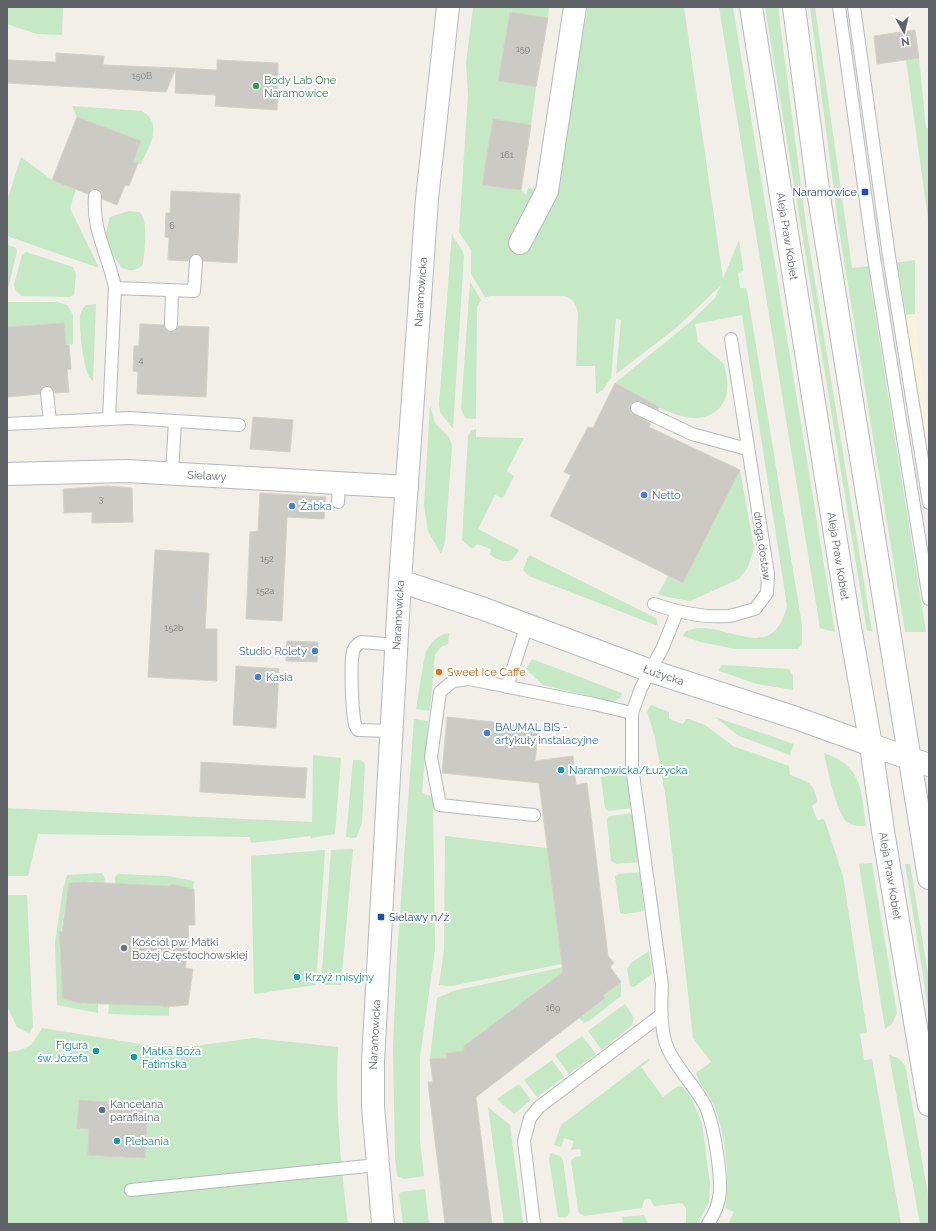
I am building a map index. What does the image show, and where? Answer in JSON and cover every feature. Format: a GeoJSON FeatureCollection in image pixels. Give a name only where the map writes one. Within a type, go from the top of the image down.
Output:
{"type":"FeatureCollection","features":[{"type":"Feature","properties":{"kind":"street","name":"Naramowicka"},"geometry":{"type":"LineString","coordinates":[[383,1224],[373,1106],[373,1061],[400,581],[427,199],[448,7]]}},
{"type":"Feature","properties":{"kind":"street"},"geometry":{"type":"LineString","coordinates":[[520,242],[547,191],[575,7]]}},
{"type":"Feature","properties":{"kind":"street","name":"Aleja Praw Kobiet"},"geometry":{"type":"LineString","coordinates":[[751,7],[856,663],[871,745],[883,832],[929,1105]]}},
{"type":"Feature","properties":{"kind":"street"},"geometry":{"type":"LineString","coordinates":[[794,7],[819,197],[919,762],[929,878]]}},
{"type":"Feature","properties":{"kind":"street","name":"Sielawy"},"geometry":{"type":"LineString","coordinates":[[7,474],[127,470],[172,473],[339,492],[407,487]]}},
{"type":"Feature","properties":{"kind":"street","name":"Łużycka"},"geometry":{"type":"LineString","coordinates":[[400,581],[527,625],[651,671],[796,718],[919,762]]}},
{"type":"Feature","properties":{"kind":"lane"},"geometry":{"type":"LineString","coordinates":[[839,7],[874,258],[929,600]]}},
{"type":"Feature","properties":{"kind":"lane"},"geometry":{"type":"LineString","coordinates":[[854,7],[889,256],[929,503]]}},
{"type":"Feature","properties":{"kind":"lane"},"geometry":{"type":"LineString","coordinates":[[95,196],[94,211],[98,238],[109,263],[115,288],[109,419]]}},
{"type":"Feature","properties":{"kind":"lane"},"geometry":{"type":"LineString","coordinates":[[115,288],[194,291],[196,261]]}},
{"type":"Feature","properties":{"kind":"lane"},"geometry":{"type":"LineString","coordinates":[[171,325],[172,291]]}},
{"type":"Feature","properties":{"kind":"lane","name":"droga dostaw"},"geometry":{"type":"LineString","coordinates":[[654,604],[677,612],[728,616],[755,609],[767,593],[768,574],[747,449],[731,340]]}},
{"type":"Feature","properties":{"kind":"lane"},"geometry":{"type":"LineString","coordinates":[[48,393],[50,422]]}},
{"type":"Feature","properties":{"kind":"lane"},"geometry":{"type":"LineString","coordinates":[[637,408],[692,434],[747,449]]}},
{"type":"Feature","properties":{"kind":"lane"},"geometry":{"type":"LineString","coordinates":[[7,424],[129,418],[239,425]]}},
{"type":"Feature","properties":{"kind":"lane"},"geometry":{"type":"LineString","coordinates":[[172,473],[175,421]]}},
{"type":"Feature","properties":{"kind":"lane"},"geometry":{"type":"LineString","coordinates":[[677,612],[663,647],[642,688],[632,713],[632,767],[662,985],[661,1015],[667,1048],[702,1101],[712,1125],[719,1171],[720,1193],[716,1207],[708,1224]]}},
{"type":"Feature","properties":{"kind":"lane"},"geometry":{"type":"LineString","coordinates":[[507,687],[527,625]]}},
{"type":"Feature","properties":{"kind":"lane"},"geometry":{"type":"LineString","coordinates":[[392,731],[358,730],[355,725],[352,670],[353,651],[356,645],[361,642],[397,645]]}},
{"type":"Feature","properties":{"kind":"lane"},"geometry":{"type":"LineString","coordinates":[[534,815],[440,805],[431,757],[440,692],[453,681],[469,679],[632,713]]}},
{"type":"Feature","properties":{"kind":"lane"},"geometry":{"type":"LineString","coordinates":[[534,1224],[524,1141],[530,1118],[539,1107],[661,1015]]}},
{"type":"Feature","properties":{"kind":"lane"},"geometry":{"type":"LineString","coordinates":[[131,1190],[377,1165]]}},
{"type":"Feature","properties":{"kind":"green space"},"geometry":{"type":"Polygon","coordinates":[[[7,7],[63,7],[62,35],[37,34],[7,24],[7,7]]]}},
{"type":"Feature","properties":{"kind":"green space"},"geometry":{"type":"Polygon","coordinates":[[[473,7],[549,7],[548,18],[510,12],[498,81],[536,87],[531,125],[493,119],[482,184],[521,190],[526,195],[528,188],[553,191],[588,7],[684,7],[723,279],[739,240],[743,268],[743,271],[738,273],[740,288],[746,288],[747,291],[802,625],[802,644],[798,649],[735,649],[700,642],[683,636],[685,632],[700,628],[713,629],[751,638],[762,637],[772,633],[781,623],[787,606],[742,315],[695,324],[698,342],[724,364],[727,376],[725,400],[717,410],[706,416],[694,418],[680,416],[666,411],[615,383],[688,324],[715,298],[721,285],[676,328],[616,374],[621,320],[616,318],[611,378],[602,391],[596,393],[595,366],[576,366],[578,314],[572,300],[564,296],[485,297],[471,274],[471,250],[459,232],[468,95],[466,63],[473,7]]]}},
{"type":"Feature","properties":{"kind":"green space"},"geometry":{"type":"Polygon","coordinates":[[[719,7],[733,7],[835,632],[820,628],[719,7]]]}},
{"type":"Feature","properties":{"kind":"green space"},"geometry":{"type":"Polygon","coordinates":[[[765,7],[778,7],[807,232],[872,631],[867,631],[765,7]]]}},
{"type":"Feature","properties":{"kind":"green space"},"geometry":{"type":"Polygon","coordinates":[[[810,7],[815,7],[852,268],[871,266],[870,282],[926,632],[905,632],[839,230],[810,7]]]}},
{"type":"Feature","properties":{"kind":"green space"},"geometry":{"type":"Polygon","coordinates":[[[919,58],[926,128],[929,128],[929,226],[906,60],[919,58]]]}},
{"type":"Feature","properties":{"kind":"green space"},"geometry":{"type":"Polygon","coordinates":[[[72,106],[142,111],[149,116],[152,122],[153,136],[141,164],[133,162],[141,141],[77,117],[72,106]]]}},
{"type":"Feature","properties":{"kind":"green space"},"geometry":{"type":"Polygon","coordinates":[[[21,157],[52,180],[76,189],[70,208],[99,268],[7,236],[7,201],[21,157]]]}},
{"type":"Feature","properties":{"kind":"green space"},"geometry":{"type":"Polygon","coordinates":[[[128,211],[140,212],[143,217],[145,230],[143,264],[139,268],[133,270],[127,270],[121,267],[106,244],[106,233],[110,217],[128,211]]]}},
{"type":"Feature","properties":{"kind":"green space"},"geometry":{"type":"Polygon","coordinates":[[[452,233],[464,256],[453,429],[440,412],[439,405],[452,233]]]}},
{"type":"Feature","properties":{"kind":"green space"},"geometry":{"type":"Polygon","coordinates":[[[7,245],[15,247],[17,251],[7,293],[7,245]]]}},
{"type":"Feature","properties":{"kind":"green space"},"geometry":{"type":"Polygon","coordinates":[[[26,252],[73,267],[76,274],[74,295],[70,297],[22,296],[16,291],[14,285],[22,255],[26,252]]]}},
{"type":"Feature","properties":{"kind":"green space"},"geometry":{"type":"Polygon","coordinates":[[[915,260],[915,314],[906,315],[900,277],[895,263],[915,260]]]}},
{"type":"Feature","properties":{"kind":"green space"},"geometry":{"type":"Polygon","coordinates":[[[470,282],[481,300],[477,307],[476,419],[465,418],[461,409],[470,282]]]}},
{"type":"Feature","properties":{"kind":"green space"},"geometry":{"type":"Polygon","coordinates":[[[7,302],[57,302],[67,305],[73,315],[73,344],[66,345],[64,323],[7,327],[7,302]]]}},
{"type":"Feature","properties":{"kind":"green space"},"geometry":{"type":"Polygon","coordinates":[[[96,304],[93,381],[84,361],[80,330],[80,315],[86,305],[96,304]]]}},
{"type":"Feature","properties":{"kind":"green space"},"geometry":{"type":"Polygon","coordinates":[[[430,405],[435,423],[449,437],[452,446],[445,542],[441,554],[428,531],[424,505],[430,405]]]}},
{"type":"Feature","properties":{"kind":"green space"},"geometry":{"type":"Polygon","coordinates":[[[476,429],[476,437],[524,438],[507,471],[514,476],[503,498],[495,495],[478,529],[519,550],[512,560],[509,561],[497,559],[490,554],[491,549],[477,544],[474,548],[471,548],[462,540],[468,436],[472,430],[476,429]]]}},
{"type":"Feature","properties":{"kind":"green space"},"geometry":{"type":"Polygon","coordinates":[[[740,470],[754,548],[748,567],[739,579],[690,601],[658,594],[668,576],[683,583],[740,470]]]}},
{"type":"Feature","properties":{"kind":"green space"},"geometry":{"type":"Polygon","coordinates":[[[529,555],[656,618],[658,626],[529,576],[523,570],[529,555]]]}},
{"type":"Feature","properties":{"kind":"green space"},"geometry":{"type":"Polygon","coordinates":[[[449,633],[448,644],[441,647],[435,655],[430,711],[416,709],[425,654],[434,640],[449,633]]]}},
{"type":"Feature","properties":{"kind":"green space"},"geometry":{"type":"Polygon","coordinates":[[[532,659],[622,693],[621,697],[613,702],[543,685],[526,669],[532,659]]]}},
{"type":"Feature","properties":{"kind":"green space"},"geometry":{"type":"Polygon","coordinates":[[[721,665],[789,669],[793,676],[793,690],[757,684],[719,671],[721,665]]]}},
{"type":"Feature","properties":{"kind":"green space"},"geometry":{"type":"Polygon","coordinates":[[[651,705],[669,712],[669,719],[683,724],[686,719],[689,719],[705,725],[733,746],[789,766],[790,775],[809,783],[814,790],[817,802],[812,806],[817,820],[823,819],[825,821],[843,876],[867,1032],[860,1034],[864,1060],[872,1059],[901,1224],[728,1224],[734,1212],[725,1208],[727,1196],[727,1171],[722,1131],[715,1108],[696,1073],[711,1062],[693,1038],[666,799],[655,738],[647,711],[651,705]]]}},
{"type":"Feature","properties":{"kind":"green space"},"geometry":{"type":"Polygon","coordinates":[[[715,717],[794,744],[790,755],[739,736],[715,717]]]}},
{"type":"Feature","properties":{"kind":"green space"},"geometry":{"type":"Polygon","coordinates":[[[414,719],[428,721],[422,793],[433,797],[435,950],[420,1057],[420,1141],[424,1176],[404,1179],[397,1176],[395,1158],[393,1047],[397,956],[414,719]]]}},
{"type":"Feature","properties":{"kind":"green space"},"geometry":{"type":"Polygon","coordinates":[[[824,753],[837,758],[846,765],[858,781],[863,802],[866,826],[850,824],[842,816],[832,788],[824,753]]]}},
{"type":"Feature","properties":{"kind":"green space"},"geometry":{"type":"Polygon","coordinates":[[[313,755],[341,758],[335,834],[311,838],[311,836],[251,843],[250,837],[38,834],[28,876],[7,876],[7,808],[312,822],[313,755]]]}},
{"type":"Feature","properties":{"kind":"green space"},"geometry":{"type":"Polygon","coordinates":[[[353,760],[361,760],[365,764],[362,823],[356,838],[346,837],[353,760]]]}},
{"type":"Feature","properties":{"kind":"green space"},"geometry":{"type":"Polygon","coordinates":[[[623,774],[628,779],[632,808],[608,811],[605,808],[601,777],[623,774]]]}},
{"type":"Feature","properties":{"kind":"green space"},"geometry":{"type":"Polygon","coordinates":[[[633,813],[638,862],[617,864],[611,861],[607,820],[609,816],[633,813]]]}},
{"type":"Feature","properties":{"kind":"green space"},"geometry":{"type":"Polygon","coordinates":[[[445,836],[547,848],[572,962],[451,986],[439,985],[444,949],[445,836]]]}},
{"type":"Feature","properties":{"kind":"green space"},"geometry":{"type":"Polygon","coordinates":[[[353,849],[341,985],[321,985],[331,850],[353,849]]]}},
{"type":"Feature","properties":{"kind":"green space"},"geometry":{"type":"Polygon","coordinates":[[[325,850],[316,985],[254,994],[251,856],[325,850]]]}},
{"type":"Feature","properties":{"kind":"green space"},"geometry":{"type":"Polygon","coordinates":[[[872,863],[897,1013],[892,1024],[885,1029],[859,864],[872,863]]]}},
{"type":"Feature","properties":{"kind":"green space"},"geometry":{"type":"Polygon","coordinates":[[[905,864],[910,864],[929,980],[929,1013],[905,864]]]}},
{"type":"Feature","properties":{"kind":"green space"},"geometry":{"type":"Polygon","coordinates":[[[640,872],[644,911],[625,914],[620,913],[615,876],[619,874],[640,872]]]}},
{"type":"Feature","properties":{"kind":"green space"},"geometry":{"type":"Polygon","coordinates":[[[102,873],[105,878],[104,883],[93,883],[93,881],[69,884],[59,943],[63,999],[86,1004],[86,1002],[98,1003],[98,1013],[57,1005],[55,942],[63,889],[67,875],[102,873]]]}},
{"type":"Feature","properties":{"kind":"green space"},"geometry":{"type":"Polygon","coordinates":[[[118,874],[168,876],[194,881],[193,889],[172,884],[171,886],[115,883],[115,877],[118,874]]]}},
{"type":"Feature","properties":{"kind":"green space"},"geometry":{"type":"Polygon","coordinates":[[[7,895],[27,895],[33,1027],[29,1033],[17,1027],[7,1006],[7,895]]]}},
{"type":"Feature","properties":{"kind":"green space"},"geometry":{"type":"Polygon","coordinates":[[[649,951],[652,974],[634,987],[630,986],[627,969],[631,963],[649,951]]]}},
{"type":"Feature","properties":{"kind":"green space"},"geometry":{"type":"Polygon","coordinates":[[[573,965],[466,1045],[465,1051],[446,1053],[447,1058],[430,1059],[437,998],[453,991],[573,965]]]}},
{"type":"Feature","properties":{"kind":"green space"},"geometry":{"type":"Polygon","coordinates":[[[621,982],[621,996],[589,1021],[584,1023],[579,1018],[605,998],[603,995],[621,982]]]}},
{"type":"Feature","properties":{"kind":"green space"},"geometry":{"type":"Polygon","coordinates":[[[109,1003],[169,1007],[169,1016],[108,1014],[109,1003]]]}},
{"type":"Feature","properties":{"kind":"green space"},"geometry":{"type":"Polygon","coordinates":[[[625,1004],[634,1018],[632,1025],[602,1050],[588,1031],[625,1004]]]}},
{"type":"Feature","properties":{"kind":"green space"},"geometry":{"type":"Polygon","coordinates":[[[42,1028],[153,1046],[195,1046],[254,1038],[338,1047],[338,1114],[348,1224],[7,1224],[7,1052],[25,1049],[32,1043],[42,1028]]]}},
{"type":"Feature","properties":{"kind":"green space"},"geometry":{"type":"Polygon","coordinates":[[[582,1036],[596,1054],[569,1074],[555,1055],[582,1036]]]}},
{"type":"Feature","properties":{"kind":"green space"},"geometry":{"type":"Polygon","coordinates":[[[889,1055],[898,1058],[905,1065],[929,1200],[929,1224],[920,1224],[889,1055]]]}},
{"type":"Feature","properties":{"kind":"green space"},"geometry":{"type":"Polygon","coordinates":[[[648,1059],[650,1060],[641,1067],[663,1097],[678,1086],[683,1087],[690,1096],[702,1123],[710,1184],[709,1202],[697,1224],[686,1224],[686,1208],[682,1203],[654,1206],[650,1199],[644,1200],[642,1208],[584,1216],[579,1213],[578,1209],[571,1161],[575,1157],[581,1156],[580,1149],[571,1150],[574,1141],[564,1138],[561,1147],[554,1145],[561,1125],[648,1059]]]}},
{"type":"Feature","properties":{"kind":"green space"},"geometry":{"type":"Polygon","coordinates":[[[552,1060],[564,1077],[537,1097],[524,1080],[552,1060]]]}},
{"type":"Feature","properties":{"kind":"green space"},"geometry":{"type":"Polygon","coordinates":[[[519,1084],[531,1100],[514,1114],[497,1099],[519,1084]]]}},
{"type":"Feature","properties":{"kind":"green space"},"geometry":{"type":"Polygon","coordinates":[[[488,1107],[510,1125],[523,1224],[504,1224],[488,1107]]]}},
{"type":"Feature","properties":{"kind":"green space"},"geometry":{"type":"Polygon","coordinates":[[[551,1153],[560,1156],[563,1160],[570,1212],[567,1217],[558,1217],[549,1159],[551,1153]]]}},
{"type":"Feature","properties":{"kind":"green space"},"geometry":{"type":"Polygon","coordinates":[[[425,1189],[429,1224],[403,1224],[399,1194],[401,1192],[425,1189]]]}},
{"type":"Feature","properties":{"kind":"green space"},"geometry":{"type":"Polygon","coordinates":[[[644,1215],[648,1224],[623,1224],[622,1217],[644,1215]]]}},
{"type":"Feature","properties":{"kind":"sand"},"geometry":{"type":"Polygon","coordinates":[[[915,314],[919,357],[929,420],[929,458],[906,315],[915,314]]]}},
{"type":"Feature","properties":{"kind":"building"},"geometry":{"type":"Polygon","coordinates":[[[510,12],[548,18],[536,87],[498,81],[510,12]]]}},
{"type":"Feature","properties":{"kind":"building"},"geometry":{"type":"Polygon","coordinates":[[[915,30],[919,58],[877,64],[874,36],[915,30]]]}},
{"type":"Feature","properties":{"kind":"building"},"geometry":{"type":"Polygon","coordinates":[[[56,53],[104,56],[103,65],[176,68],[166,92],[7,83],[7,60],[56,62],[56,53]]]}},
{"type":"Feature","properties":{"kind":"building"},"geometry":{"type":"Polygon","coordinates":[[[217,60],[278,63],[277,110],[215,106],[216,95],[175,93],[176,68],[217,70],[217,60]]]}},
{"type":"Feature","properties":{"kind":"building"},"geometry":{"type":"Polygon","coordinates":[[[77,117],[141,141],[133,162],[138,163],[129,186],[125,185],[117,205],[102,199],[102,193],[99,189],[92,189],[88,194],[52,180],[77,117]]]}},
{"type":"Feature","properties":{"kind":"building"},"geometry":{"type":"Polygon","coordinates":[[[493,119],[531,125],[521,190],[482,185],[493,119]]]}},
{"type":"Feature","properties":{"kind":"building"},"geometry":{"type":"Polygon","coordinates":[[[171,191],[240,194],[237,263],[203,261],[200,255],[196,254],[190,257],[188,261],[168,260],[169,238],[165,237],[166,213],[170,213],[171,191]]]}},
{"type":"Feature","properties":{"kind":"building"},"geometry":{"type":"Polygon","coordinates":[[[64,323],[66,345],[69,345],[71,369],[67,370],[69,392],[55,393],[53,388],[47,386],[42,387],[40,394],[7,397],[7,327],[64,323]]]}},
{"type":"Feature","properties":{"kind":"building"},"geometry":{"type":"Polygon","coordinates":[[[140,324],[164,325],[165,329],[170,332],[175,331],[178,326],[209,327],[206,397],[137,394],[138,372],[133,371],[134,346],[139,346],[140,324]]]}},
{"type":"Feature","properties":{"kind":"building","name":"Netto"},"geometry":{"type":"Polygon","coordinates":[[[615,383],[659,407],[658,410],[637,401],[630,404],[631,413],[651,423],[649,427],[740,470],[683,583],[550,516],[571,475],[564,472],[588,427],[593,428],[615,383]]]}},
{"type":"Feature","properties":{"kind":"building"},"geometry":{"type":"Polygon","coordinates":[[[253,417],[293,420],[290,452],[250,449],[253,417]]]}},
{"type":"Feature","properties":{"kind":"building"},"geometry":{"type":"Polygon","coordinates":[[[108,486],[132,488],[133,522],[92,523],[92,512],[64,513],[63,489],[108,486]]]}},
{"type":"Feature","properties":{"kind":"building"},"geometry":{"type":"Polygon","coordinates":[[[260,493],[326,497],[324,519],[287,517],[282,621],[246,619],[250,532],[258,531],[260,493]]]}},
{"type":"Feature","properties":{"kind":"building"},"geometry":{"type":"Polygon","coordinates":[[[155,550],[209,553],[205,629],[217,629],[217,681],[148,677],[155,550]]]}},
{"type":"Feature","properties":{"kind":"building"},"geometry":{"type":"Polygon","coordinates":[[[287,641],[318,642],[317,662],[286,661],[287,641]]]}},
{"type":"Feature","properties":{"kind":"building"},"geometry":{"type":"Polygon","coordinates":[[[236,666],[279,669],[276,728],[233,725],[236,666]]]}},
{"type":"Feature","properties":{"kind":"building"},"geometry":{"type":"Polygon","coordinates":[[[447,717],[539,727],[535,761],[573,756],[576,785],[587,783],[608,956],[614,963],[610,967],[621,982],[603,995],[605,998],[476,1097],[492,1224],[445,1224],[428,1082],[433,1082],[430,1059],[447,1058],[446,1053],[464,1051],[464,1046],[563,972],[539,783],[442,773],[447,717]]]}},
{"type":"Feature","properties":{"kind":"building"},"geometry":{"type":"Polygon","coordinates":[[[201,762],[307,768],[305,798],[200,792],[201,762]]]}},
{"type":"Feature","properties":{"kind":"building","name":"Kościół pw. Matki Bożej Częstochowskiej"},"geometry":{"type":"Polygon","coordinates":[[[85,882],[171,886],[171,884],[194,889],[195,925],[188,925],[189,947],[185,968],[193,969],[188,1005],[164,1007],[80,1003],[63,999],[59,931],[62,932],[69,883],[85,882]]]}},
{"type":"Feature","properties":{"kind":"building","name":"Plebania"},"geometry":{"type":"Polygon","coordinates":[[[79,1100],[148,1105],[145,1158],[88,1155],[89,1129],[77,1128],[79,1100]]]}},
{"type":"Feature","properties":{"kind":"place","name":"Body Lab One Naramowice"},"geometry":{"type":"Point","coordinates":[256,86]}},
{"type":"Feature","properties":{"kind":"place","name":"Naramowice"},"geometry":{"type":"Point","coordinates":[865,192]}},
{"type":"Feature","properties":{"kind":"place","name":"Netto"},"geometry":{"type":"Point","coordinates":[644,495]}},
{"type":"Feature","properties":{"kind":"place","name":"Żabka"},"geometry":{"type":"Point","coordinates":[292,506]}},
{"type":"Feature","properties":{"kind":"place","name":"Studio Rolety"},"geometry":{"type":"Point","coordinates":[315,651]}},
{"type":"Feature","properties":{"kind":"place","name":"Sweet Ice Caffe"},"geometry":{"type":"Point","coordinates":[439,672]}},
{"type":"Feature","properties":{"kind":"place","name":"Kasia"},"geometry":{"type":"Point","coordinates":[258,677]}},
{"type":"Feature","properties":{"kind":"place","name":"BAUMAL BIS - artykuły instalacyjne"},"geometry":{"type":"Point","coordinates":[487,733]}},
{"type":"Feature","properties":{"kind":"place","name":"Naramowicka/Łużycka"},"geometry":{"type":"Point","coordinates":[561,770]}},
{"type":"Feature","properties":{"kind":"place","name":"Sielawy n/ż"},"geometry":{"type":"Point","coordinates":[381,917]}},
{"type":"Feature","properties":{"kind":"place","name":"Kościół pw. Matki Bożej Częstochowskiej"},"geometry":{"type":"Point","coordinates":[124,948]}},
{"type":"Feature","properties":{"kind":"place","name":"Krzyż misyjny"},"geometry":{"type":"Point","coordinates":[297,977]}},
{"type":"Feature","properties":{"kind":"place","name":"Figura św. Józefa"},"geometry":{"type":"Point","coordinates":[96,1051]}},
{"type":"Feature","properties":{"kind":"place","name":"Matka Boża Fatimska"},"geometry":{"type":"Point","coordinates":[134,1057]}},
{"type":"Feature","properties":{"kind":"place","name":"Kancelaria parafialna"},"geometry":{"type":"Point","coordinates":[102,1110]}},
{"type":"Feature","properties":{"kind":"place","name":"Plebania"},"geometry":{"type":"Point","coordinates":[117,1141]}}]}
